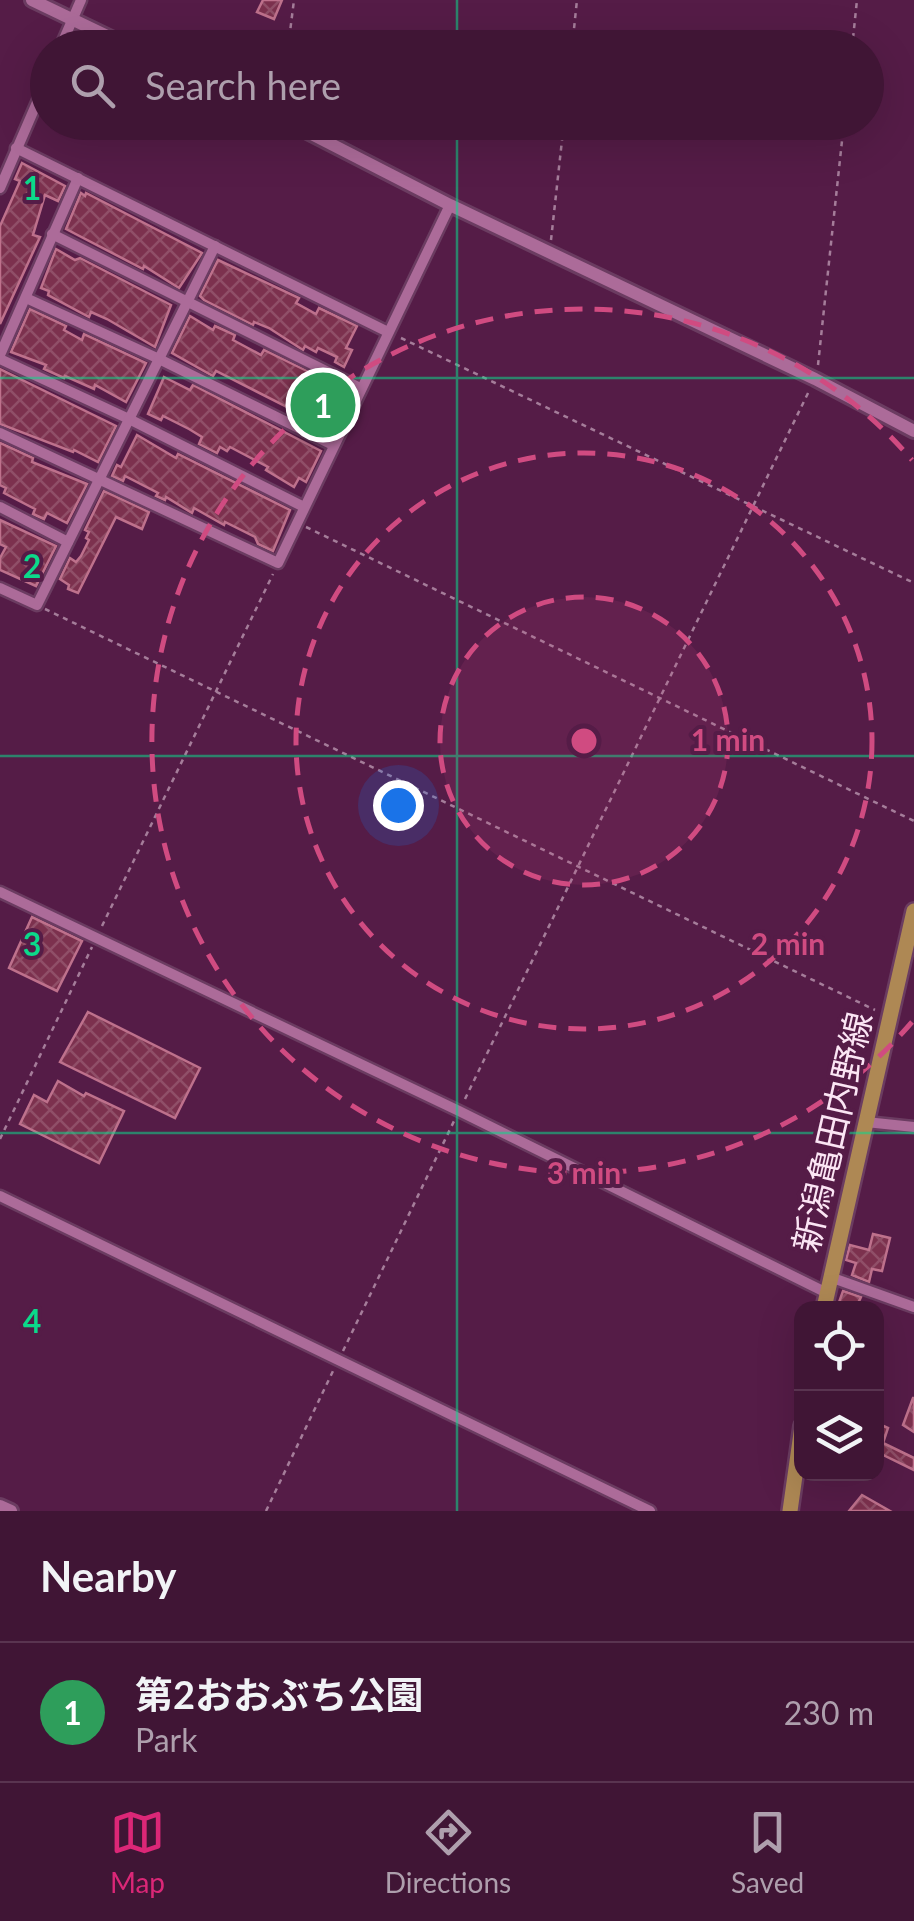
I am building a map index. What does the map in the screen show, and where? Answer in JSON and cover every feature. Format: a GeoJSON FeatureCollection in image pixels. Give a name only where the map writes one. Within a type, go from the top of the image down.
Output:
{"type":"FeatureCollection","features":[{"type":"Feature","properties":{"kind":"main road","name":"新潟亀田内野線"},"geometry":{"type":"LineString","coordinates":[[827,1293],[914,912]]}},
{"type":"Feature","properties":{"kind":"main road"},"geometry":{"type":"LineString","coordinates":[[790,1511],[794,1481]]}},
{"type":"Feature","properties":{"kind":"street"},"geometry":{"type":"LineString","coordinates":[[32,0],[96,30]]}},
{"type":"Feature","properties":{"kind":"street"},"geometry":{"type":"LineString","coordinates":[[67,30],[80,0]]}},
{"type":"Feature","properties":{"kind":"street"},"geometry":{"type":"LineString","coordinates":[[0,188],[30,117]]}},
{"type":"Feature","properties":{"kind":"street"},"geometry":{"type":"LineString","coordinates":[[323,140],[914,431]]}},
{"type":"Feature","properties":{"kind":"street"},"geometry":{"type":"LineString","coordinates":[[16,148],[388,332]]}},
{"type":"Feature","properties":{"kind":"street"},"geometry":{"type":"LineString","coordinates":[[78,178],[0,357],[304,507]]}},
{"type":"Feature","properties":{"kind":"street"},"geometry":{"type":"LineString","coordinates":[[0,433],[278,563],[450,205]]}},
{"type":"Feature","properties":{"kind":"street"},"geometry":{"type":"LineString","coordinates":[[52,234],[360,388]]}},
{"type":"Feature","properties":{"kind":"street"},"geometry":{"type":"LineString","coordinates":[[0,588],[37,605],[215,246]]}},
{"type":"Feature","properties":{"kind":"street"},"geometry":{"type":"LineString","coordinates":[[26,298],[332,445]]}},
{"type":"Feature","properties":{"kind":"street"},"geometry":{"type":"LineString","coordinates":[[0,507],[68,542]]}},
{"type":"Feature","properties":{"kind":"street"},"geometry":{"type":"LineString","coordinates":[[0,892],[827,1293],[914,1307]]}},
{"type":"Feature","properties":{"kind":"street"},"geometry":{"type":"LineString","coordinates":[[866,1122],[914,1126]]}},
{"type":"Feature","properties":{"kind":"street"},"geometry":{"type":"LineString","coordinates":[[0,1196],[650,1511]]}},
{"type":"Feature","properties":{"kind":"street"},"geometry":{"type":"LineString","coordinates":[[0,1506],[11,1511]]}},
{"type":"Feature","properties":{"kind":"path"},"geometry":{"type":"LineString","coordinates":[[290,30],[294,0]]}},
{"type":"Feature","properties":{"kind":"path"},"geometry":{"type":"LineString","coordinates":[[574,30],[577,0]]}},
{"type":"Feature","properties":{"kind":"path"},"geometry":{"type":"LineString","coordinates":[[854,30],[857,0]]}},
{"type":"Feature","properties":{"kind":"path"},"geometry":{"type":"LineString","coordinates":[[550,250],[562,140]]}},
{"type":"Feature","properties":{"kind":"path"},"geometry":{"type":"LineString","coordinates":[[266,1511],[815,379],[842,140]]}},
{"type":"Feature","properties":{"kind":"path"},"geometry":{"type":"LineString","coordinates":[[388,332],[914,583]]}},
{"type":"Feature","properties":{"kind":"path"},"geometry":{"type":"LineString","coordinates":[[296,522],[914,822]]}},
{"type":"Feature","properties":{"kind":"path"},"geometry":{"type":"LineString","coordinates":[[0,1140],[278,563]]}},
{"type":"Feature","properties":{"kind":"path"},"geometry":{"type":"LineString","coordinates":[[37,605],[890,1017]]}},
{"type":"Feature","properties":{"kind":"green space"},"geometry":{"type":"Polygon","coordinates":[[[315,373],[351,393],[327,434],[296,418],[315,373]]]}},
{"type":"Feature","properties":{"kind":"building"},"geometry":{"type":"Polygon","coordinates":[[[263,0],[282,0],[274,19],[257,12],[263,0]]]}},
{"type":"Feature","properties":{"kind":"building"},"geometry":{"type":"Polygon","coordinates":[[[22,163],[65,186],[58,201],[45,195],[33,235],[40,237],[0,324],[0,226],[20,181],[15,179],[22,163]]]}},
{"type":"Feature","properties":{"kind":"building"},"geometry":{"type":"Polygon","coordinates":[[[81,193],[202,253],[179,288],[144,266],[143,269],[66,229],[81,193]]]}},
{"type":"Feature","properties":{"kind":"building"},"geometry":{"type":"Polygon","coordinates":[[[56,249],[171,305],[155,347],[107,319],[91,312],[89,317],[48,295],[49,291],[41,288],[56,249]]]}},
{"type":"Feature","properties":{"kind":"building"},"geometry":{"type":"Polygon","coordinates":[[[218,260],[299,298],[296,303],[316,314],[319,308],[357,326],[346,348],[352,350],[344,367],[335,362],[337,357],[318,348],[316,352],[305,346],[303,350],[269,328],[254,322],[253,325],[204,300],[200,296],[218,260]]]}},
{"type":"Feature","properties":{"kind":"building"},"geometry":{"type":"Polygon","coordinates":[[[30,309],[66,326],[64,330],[82,340],[84,334],[146,363],[126,402],[95,385],[94,389],[64,378],[44,369],[46,365],[11,352],[30,309]]]}},
{"type":"Feature","properties":{"kind":"building"},"geometry":{"type":"Polygon","coordinates":[[[190,316],[213,330],[215,326],[235,335],[233,340],[261,355],[264,350],[311,373],[293,410],[216,371],[213,376],[172,353],[190,316]]]}},
{"type":"Feature","properties":{"kind":"building"},"geometry":{"type":"Polygon","coordinates":[[[0,369],[116,426],[98,462],[0,424],[0,369]]]}},
{"type":"Feature","properties":{"kind":"building"},"geometry":{"type":"Polygon","coordinates":[[[164,377],[190,390],[193,385],[321,451],[306,482],[299,478],[294,487],[266,470],[268,467],[230,447],[227,451],[220,447],[217,453],[199,444],[202,437],[189,429],[163,416],[161,420],[148,414],[164,377]]]}},
{"type":"Feature","properties":{"kind":"building"},"geometry":{"type":"Polygon","coordinates":[[[137,435],[176,458],[178,454],[290,510],[273,551],[225,522],[224,525],[194,508],[192,513],[125,476],[123,481],[112,476],[137,435]]]}},
{"type":"Feature","properties":{"kind":"building"},"geometry":{"type":"Polygon","coordinates":[[[0,443],[33,458],[32,462],[87,484],[67,523],[47,513],[44,519],[33,514],[35,509],[4,493],[6,488],[0,485],[0,443]]]}},
{"type":"Feature","properties":{"kind":"building"},"geometry":{"type":"Polygon","coordinates":[[[104,491],[149,512],[142,529],[116,517],[78,593],[60,579],[70,558],[76,562],[89,540],[85,530],[104,491]]]}},
{"type":"Feature","properties":{"kind":"building"},"geometry":{"type":"Polygon","coordinates":[[[0,520],[56,546],[36,586],[0,570],[0,558],[6,547],[0,544],[0,520]]]}},
{"type":"Feature","properties":{"kind":"building"},"geometry":{"type":"Polygon","coordinates":[[[32,917],[82,941],[57,991],[9,968],[32,917]]]}},
{"type":"Feature","properties":{"kind":"building"},"geometry":{"type":"Polygon","coordinates":[[[88,1012],[200,1068],[175,1118],[60,1062],[88,1012]]]}},
{"type":"Feature","properties":{"kind":"building"},"geometry":{"type":"Polygon","coordinates":[[[58,1081],[124,1111],[99,1163],[20,1124],[34,1095],[47,1102],[58,1081]]]}},
{"type":"Feature","properties":{"kind":"building"},"geometry":{"type":"Polygon","coordinates":[[[873,1234],[890,1238],[882,1271],[872,1269],[869,1282],[852,1275],[856,1263],[846,1260],[850,1245],[869,1250],[873,1234]]]}},
{"type":"Feature","properties":{"kind":"building"},"geometry":{"type":"Polygon","coordinates":[[[843,1291],[861,1297],[859,1301],[839,1301],[843,1291]]]}},
{"type":"Feature","properties":{"kind":"building"},"geometry":{"type":"Polygon","coordinates":[[[914,1398],[914,1432],[903,1425],[914,1398]]]}},
{"type":"Feature","properties":{"kind":"building"},"geometry":{"type":"Polygon","coordinates":[[[884,1443],[914,1458],[914,1470],[884,1455],[884,1443]]]}},
{"type":"Feature","properties":{"kind":"building"},"geometry":{"type":"Polygon","coordinates":[[[862,1495],[890,1511],[849,1511],[862,1495]]]}},
{"type":"Feature","properties":{"kind":"place","name":"第2おおぶち公園"},"geometry":{"type":"Point","coordinates":[323,405]}}]}
